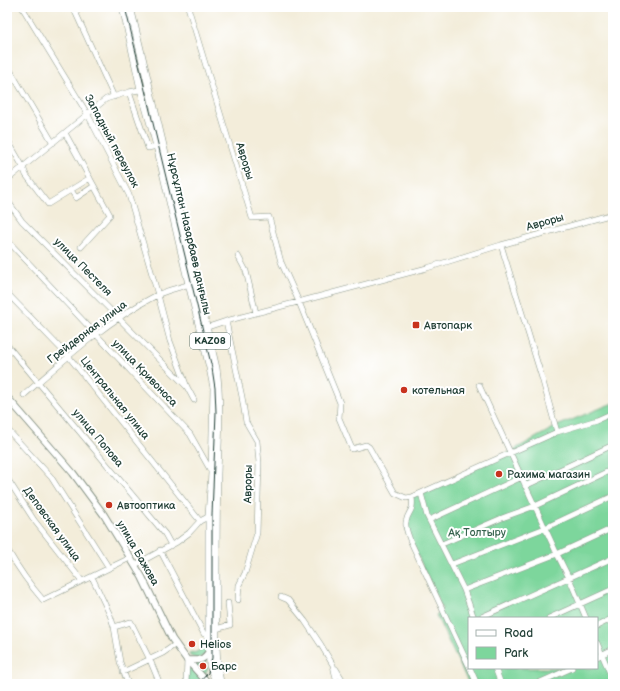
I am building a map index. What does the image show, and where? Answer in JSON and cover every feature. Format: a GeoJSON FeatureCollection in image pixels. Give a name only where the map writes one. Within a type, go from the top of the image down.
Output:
{"type":"FeatureCollection","features":[{"type":"Feature","properties":{"kind":"highway","name":"Нұрсұлтан Назарбаев даңғылы"},"geometry":{"type":"LineString","coordinates":[[123,7],[141,89],[157,146],[189,284],[216,368],[219,388],[219,412],[214,473],[209,636],[210,666],[216,684]]}},
{"type":"Feature","properties":{"kind":"highway","name":"Нұрсұлтан Назарбаев даңғылы"},"geometry":{"type":"LineString","coordinates":[[130,7],[204,329]]}},
{"type":"Feature","properties":{"kind":"highway","name":"Нұрсұлтан Назарбаев даңғылы"},"geometry":{"type":"LineString","coordinates":[[213,515],[217,670],[220,684]]}},
{"type":"Feature","properties":{"kind":"main road","name":"улица Бажова"},"geometry":{"type":"LineString","coordinates":[[8,400],[73,473],[104,515],[135,565],[176,644],[209,684]]}},
{"type":"Feature","properties":{"kind":"main road"},"geometry":{"type":"LineString","coordinates":[[188,660],[197,661],[206,657],[210,650]]}},
{"type":"Feature","properties":{"kind":"street","name":"Западный переулок"},"geometry":{"type":"LineString","coordinates":[[22,7],[88,115],[129,195],[170,341],[187,388]]}},
{"type":"Feature","properties":{"kind":"street"},"geometry":{"type":"LineString","coordinates":[[73,7],[114,97]]}},
{"type":"Feature","properties":{"kind":"street","name":"Авроры"},"geometry":{"type":"LineString","coordinates":[[188,7],[252,218],[269,216],[281,262],[299,302]]}},
{"type":"Feature","properties":{"kind":"street"},"geometry":{"type":"LineString","coordinates":[[7,65],[53,143]]}},
{"type":"Feature","properties":{"kind":"street"},"geometry":{"type":"LineString","coordinates":[[7,180],[106,99],[149,88]]}},
{"type":"Feature","properties":{"kind":"street"},"geometry":{"type":"LineString","coordinates":[[129,92],[148,148],[157,146]]}},
{"type":"Feature","properties":{"kind":"street"},"geometry":{"type":"LineString","coordinates":[[65,133],[110,215],[81,247]]}},
{"type":"Feature","properties":{"kind":"street"},"geometry":{"type":"LineString","coordinates":[[7,139],[26,175],[48,204],[90,178]]}},
{"type":"Feature","properties":{"kind":"street"},"geometry":{"type":"LineString","coordinates":[[71,190],[76,198],[94,186]]}},
{"type":"Feature","properties":{"kind":"street","name":"улица Пестеля"},"geometry":{"type":"LineString","coordinates":[[7,200],[22,221],[187,388],[194,400]]}},
{"type":"Feature","properties":{"kind":"street","name":"Авроры"},"geometry":{"type":"LineString","coordinates":[[204,329],[226,321],[427,268],[501,245],[613,214]]}},
{"type":"Feature","properties":{"kind":"street","name":"улица Кривоноса"},"geometry":{"type":"LineString","coordinates":[[7,240],[190,434],[214,473]]}},
{"type":"Feature","properties":{"kind":"street"},"geometry":{"type":"LineString","coordinates":[[501,245],[557,432]]}},
{"type":"Feature","properties":{"kind":"street"},"geometry":{"type":"LineString","coordinates":[[238,256],[246,271],[256,313]]}},
{"type":"Feature","properties":{"kind":"street","name":"Грейдерная улица"},"geometry":{"type":"LineString","coordinates":[[24,396],[69,357],[119,318],[158,295],[189,284]]}},
{"type":"Feature","properties":{"kind":"street","name":"Центральная улица"},"geometry":{"type":"LineString","coordinates":[[7,293],[69,357],[200,521]]}},
{"type":"Feature","properties":{"kind":"street"},"geometry":{"type":"LineString","coordinates":[[299,302],[340,403],[339,418],[352,449],[366,445],[369,447],[395,493],[406,498],[412,497],[557,432],[597,420],[613,413]]}},
{"type":"Feature","properties":{"kind":"street","name":"Авроры"},"geometry":{"type":"LineString","coordinates":[[226,321],[246,422],[257,440],[259,463],[257,533],[245,573],[239,585],[238,600]]}},
{"type":"Feature","properties":{"kind":"street","name":"улица Попова"},"geometry":{"type":"LineString","coordinates":[[7,345],[165,534],[171,545]]}},
{"type":"Feature","properties":{"kind":"street"},"geometry":{"type":"LineString","coordinates":[[479,385],[534,506],[569,578],[586,617]]}},
{"type":"Feature","properties":{"kind":"street"},"geometry":{"type":"LineString","coordinates":[[7,429],[51,477],[109,568]]}},
{"type":"Feature","properties":{"kind":"street"},"geometry":{"type":"LineString","coordinates":[[525,486],[613,445]]}},
{"type":"Feature","properties":{"kind":"street"},"geometry":{"type":"LineString","coordinates":[[442,544],[534,506],[613,469]]}},
{"type":"Feature","properties":{"kind":"street"},"geometry":{"type":"LineString","coordinates":[[430,520],[522,477]]}},
{"type":"Feature","properties":{"kind":"street","name":"Деповская улица"},"geometry":{"type":"LineString","coordinates":[[7,478],[34,520],[82,581]]}},
{"type":"Feature","properties":{"kind":"street"},"geometry":{"type":"LineString","coordinates":[[421,493],[430,520],[464,590],[474,617]]}},
{"type":"Feature","properties":{"kind":"street"},"geometry":{"type":"LineString","coordinates":[[452,564],[545,528],[613,496]]}},
{"type":"Feature","properties":{"kind":"street"},"geometry":{"type":"LineString","coordinates":[[412,497],[412,511],[406,522],[406,530],[468,665]]}},
{"type":"Feature","properties":{"kind":"street"},"geometry":{"type":"LineString","coordinates":[[135,565],[171,545],[189,533],[200,521],[213,515]]}},
{"type":"Feature","properties":{"kind":"street"},"geometry":{"type":"LineString","coordinates":[[464,590],[557,554],[613,528]]}},
{"type":"Feature","properties":{"kind":"street"},"geometry":{"type":"LineString","coordinates":[[7,549],[24,577],[43,600],[130,558]]}},
{"type":"Feature","properties":{"kind":"street"},"geometry":{"type":"LineString","coordinates":[[160,550],[204,634],[209,636]]}},
{"type":"Feature","properties":{"kind":"street"},"geometry":{"type":"LineString","coordinates":[[481,617],[613,558]]}},
{"type":"Feature","properties":{"kind":"street"},"geometry":{"type":"LineString","coordinates":[[92,577],[110,615],[114,627],[120,662],[128,684]]}},
{"type":"Feature","properties":{"kind":"street"},"geometry":{"type":"LineString","coordinates":[[551,617],[613,589]]}},
{"type":"Feature","properties":{"kind":"street"},"geometry":{"type":"LineString","coordinates":[[281,597],[288,600],[305,620],[345,684]]}},
{"type":"Feature","properties":{"kind":"street"},"geometry":{"type":"LineString","coordinates":[[216,629],[230,624],[228,604]]}},
{"type":"Feature","properties":{"kind":"street"},"geometry":{"type":"LineString","coordinates":[[598,626],[613,618]]}},
{"type":"Feature","properties":{"kind":"street"},"geometry":{"type":"LineString","coordinates":[[114,627],[131,622],[160,684]]}},
{"type":"Feature","properties":{"kind":"street"},"geometry":{"type":"LineString","coordinates":[[124,672],[150,660],[176,644]]}},
{"type":"Feature","properties":{"kind":"street"},"geometry":{"type":"LineString","coordinates":[[605,684],[613,680],[599,655],[613,649]]}},
{"type":"Feature","properties":{"kind":"street"},"geometry":{"type":"LineString","coordinates":[[186,684],[188,660]]}},
{"type":"Feature","properties":{"kind":"street"},"geometry":{"type":"LineString","coordinates":[[333,665],[336,684]]}},
{"type":"Feature","properties":{"kind":"street"},"geometry":{"type":"LineString","coordinates":[[470,669],[477,684]]}},
{"type":"Feature","properties":{"kind":"street"},"geometry":{"type":"LineString","coordinates":[[536,684],[570,669]]}},
{"type":"Feature","properties":{"kind":"street"},"geometry":{"type":"LineString","coordinates":[[496,670],[501,684]]}},
{"type":"Feature","properties":{"kind":"green space","name":"Ақ Толтыру"},"geometry":{"type":"Polygon","coordinates":[[[613,403],[613,684],[469,684],[436,615],[442,609],[406,530],[412,497],[510,452],[557,426],[613,403]]]}},
{"type":"Feature","properties":{"kind":"green space"},"geometry":{"type":"Polygon","coordinates":[[[200,647],[205,647],[205,655],[197,659],[190,656],[189,654],[192,652],[194,653],[200,650],[200,647]]]}},
{"type":"Feature","properties":{"kind":"green space"},"geometry":{"type":"Polygon","coordinates":[[[205,660],[208,668],[205,675],[193,664],[205,660]]]}},
{"type":"Feature","properties":{"kind":"green space"},"geometry":{"type":"Polygon","coordinates":[[[187,663],[202,678],[195,684],[187,684],[187,663]]]}},
{"type":"Feature","properties":{"kind":"tram line"},"geometry":{"type":"LineString","coordinates":[[125,7],[212,368],[215,388],[216,412],[212,515],[212,658],[208,673],[198,684]]}},
{"type":"Feature","properties":{"kind":"place","name":"Автопарк"},"geometry":{"type":"Point","coordinates":[416,325]}},
{"type":"Feature","properties":{"kind":"place","name":"котельная"},"geometry":{"type":"Point","coordinates":[404,390]}},
{"type":"Feature","properties":{"kind":"place","name":"Рахима магазин"},"geometry":{"type":"Point","coordinates":[499,474]}},
{"type":"Feature","properties":{"kind":"place","name":"Автооптика"},"geometry":{"type":"Point","coordinates":[109,505]}},
{"type":"Feature","properties":{"kind":"place","name":"Helios"},"geometry":{"type":"Point","coordinates":[192,644]}},
{"type":"Feature","properties":{"kind":"place","name":"Барс"},"geometry":{"type":"Point","coordinates":[203,666]}}]}
